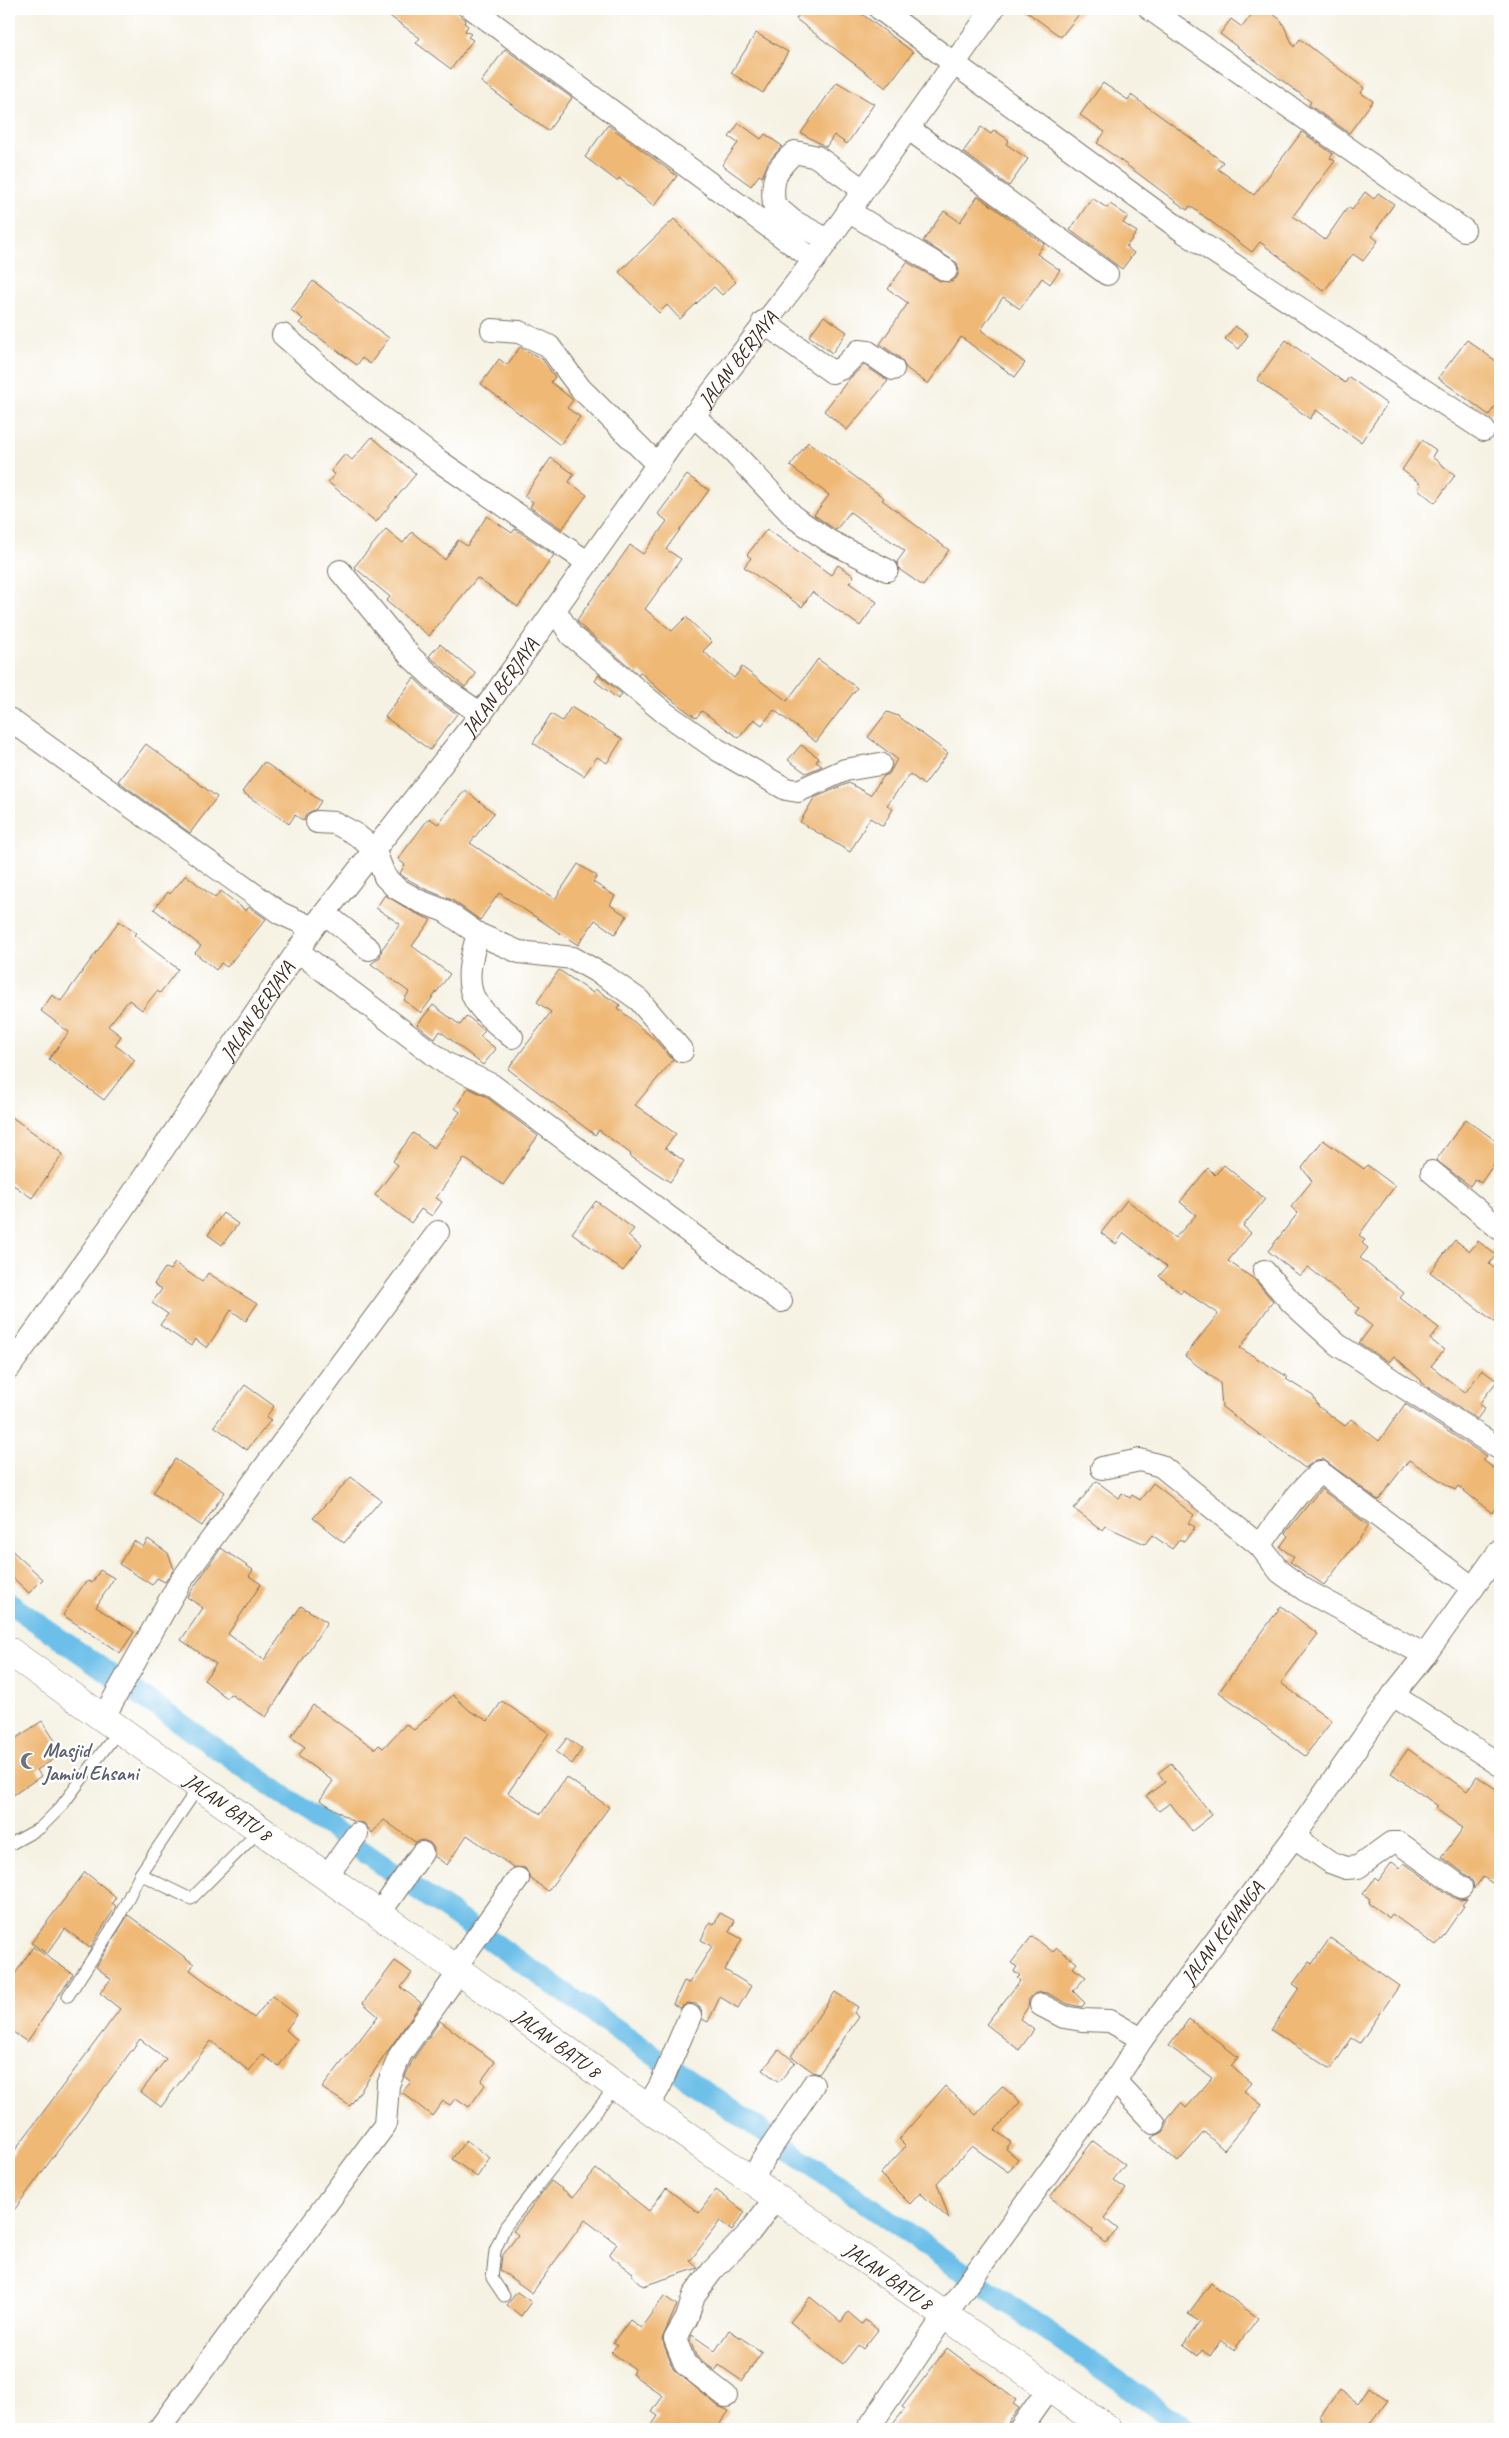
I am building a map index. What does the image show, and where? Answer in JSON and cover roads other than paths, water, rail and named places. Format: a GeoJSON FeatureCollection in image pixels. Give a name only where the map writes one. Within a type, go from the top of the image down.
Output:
{"type":"FeatureCollection","features":[{"type":"Feature","properties":{"kind":"street"},"geometry":{"type":"LineString","coordinates":[[473,9],[814,260]]}},
{"type":"Feature","properties":{"kind":"street"},"geometry":{"type":"LineString","coordinates":[[880,9],[1184,232],[1484,430]]}},
{"type":"Feature","properties":{"kind":"street","name":"JALAN BERJAYA"},"geometry":{"type":"LineString","coordinates":[[11,1360],[119,1214],[319,921],[481,714],[693,415],[763,322],[814,260],[862,190],[909,129],[954,62],[993,9]]}},
{"type":"Feature","properties":{"kind":"street"},"geometry":{"type":"LineString","coordinates":[[1150,9],[1464,230]]}},
{"type":"Feature","properties":{"kind":"street"},"geometry":{"type":"LineString","coordinates":[[909,129],[1107,274]]}},
{"type":"Feature","properties":{"kind":"street"},"geometry":{"type":"LineString","coordinates":[[828,240],[793,221],[774,205],[772,186],[780,168],[795,152],[817,157],[862,190]]}},
{"type":"Feature","properties":{"kind":"street"},"geometry":{"type":"LineString","coordinates":[[848,211],[946,270]]}},
{"type":"Feature","properties":{"kind":"street"},"geometry":{"type":"LineString","coordinates":[[763,322],[832,372],[842,368],[859,351],[868,352],[894,369]]}},
{"type":"Feature","properties":{"kind":"street"},"geometry":{"type":"LineString","coordinates":[[492,330],[518,332],[549,346],[580,388],[658,465]]}},
{"type":"Feature","properties":{"kind":"street"},"geometry":{"type":"LineString","coordinates":[[283,334],[353,396],[423,449],[587,562]]}},
{"type":"Feature","properties":{"kind":"street"},"geometry":{"type":"LineString","coordinates":[[693,415],[734,453],[795,518],[829,541],[887,570]]}},
{"type":"Feature","properties":{"kind":"street"},"geometry":{"type":"LineString","coordinates":[[340,571],[410,656],[446,690],[481,714]]}},
{"type":"Feature","properties":{"kind":"street"},"geometry":{"type":"LineString","coordinates":[[555,610],[571,634],[665,713],[718,750],[786,789],[798,791],[845,770],[880,764]]}},
{"type":"Feature","properties":{"kind":"street"},"geometry":{"type":"LineString","coordinates":[[9,719],[280,913],[319,921],[339,922],[355,938],[369,948]]}},
{"type":"Feature","properties":{"kind":"street"},"geometry":{"type":"LineString","coordinates":[[317,822],[335,822],[354,833],[374,849],[386,877],[396,888],[420,901],[445,911],[478,934],[519,952],[573,958],[608,978],[639,1000],[682,1051]]}},
{"type":"Feature","properties":{"kind":"street"},"geometry":{"type":"LineString","coordinates":[[478,934],[470,960],[470,979],[475,1000],[512,1037]]}},
{"type":"Feature","properties":{"kind":"street"},"geometry":{"type":"LineString","coordinates":[[299,952],[445,1064],[492,1085],[781,1301]]}},
{"type":"Feature","properties":{"kind":"street"},"geometry":{"type":"LineString","coordinates":[[1432,1172],[1500,1230]]}},
{"type":"Feature","properties":{"kind":"street"},"geometry":{"type":"LineString","coordinates":[[111,1724],[117,1694],[180,1582],[438,1232]]}},
{"type":"Feature","properties":{"kind":"street"},"geometry":{"type":"LineString","coordinates":[[1264,1271],[1292,1303],[1338,1345],[1500,1449]]}},
{"type":"Feature","properties":{"kind":"street"},"geometry":{"type":"LineString","coordinates":[[1102,1468],[1140,1460],[1161,1466],[1260,1546],[1280,1572],[1305,1590],[1425,1655]]}},
{"type":"Feature","properties":{"kind":"street"},"geometry":{"type":"LineString","coordinates":[[1260,1546],[1305,1486],[1320,1472],[1473,1588]]}},
{"type":"Feature","properties":{"kind":"street","name":"JALAN KENANGA"},"geometry":{"type":"LineString","coordinates":[[868,2429],[950,2308],[1115,2081],[1142,2039],[1294,1837],[1393,1694],[1425,1655],[1500,1550]]}},
{"type":"Feature","properties":{"kind":"street","name":"JALAN BATU 8"},"geometry":{"type":"LineString","coordinates":[[9,1651],[326,1877],[386,1905],[457,1970],[616,2086],[654,2096],[757,2171],[776,2197],[950,2308],[1049,2388],[1108,2429]]}},
{"type":"Feature","properties":{"kind":"street"},"geometry":{"type":"LineString","coordinates":[[1393,1694],[1500,1766]]}},
{"type":"Feature","properties":{"kind":"street"},"geometry":{"type":"LineString","coordinates":[[1294,1837],[1330,1862],[1346,1868],[1358,1867],[1391,1843],[1399,1843],[1461,1887]]}},
{"type":"Feature","properties":{"kind":"street"},"geometry":{"type":"LineString","coordinates":[[326,1877],[351,1843]]}},
{"type":"Feature","properties":{"kind":"street"},"geometry":{"type":"LineString","coordinates":[[386,1905],[422,1853]]}},
{"type":"Feature","properties":{"kind":"street"},"geometry":{"type":"LineString","coordinates":[[159,2429],[385,2125],[388,2085],[400,2055],[457,1970],[472,1943],[518,1879]]}},
{"type":"Feature","properties":{"kind":"street"},"geometry":{"type":"LineString","coordinates":[[1041,2005],[1064,2017],[1110,2021],[1142,2039]]}},
{"type":"Feature","properties":{"kind":"street"},"geometry":{"type":"LineString","coordinates":[[654,2096],[690,2016]]}},
{"type":"Feature","properties":{"kind":"street"},"geometry":{"type":"LineString","coordinates":[[1115,2081],[1154,2123]]}},
{"type":"Feature","properties":{"kind":"street"},"geometry":{"type":"LineString","coordinates":[[757,2171],[813,2085]]}},
{"type":"Feature","properties":{"kind":"street"},"geometry":{"type":"LineString","coordinates":[[726,2396],[685,2364],[675,2339],[687,2318],[694,2295],[712,2271],[750,2232],[776,2197]]}},
{"type":"Feature","properties":{"kind":"street"},"geometry":{"type":"LineString","coordinates":[[1020,2429],[1049,2388]]}},
{"type":"Feature","properties":{"kind":"lane"},"geometry":{"type":"LineString","coordinates":[[9,1845],[40,1828],[60,1808],[111,1724]]}},
{"type":"Feature","properties":{"kind":"lane"},"geometry":{"type":"LineString","coordinates":[[68,1996],[118,1919],[140,1874],[199,1786]]}},
{"type":"Feature","properties":{"kind":"lane"},"geometry":{"type":"LineString","coordinates":[[140,1874],[190,1899],[260,1830]]}},
{"type":"Feature","properties":{"kind":"lane"},"geometry":{"type":"LineString","coordinates":[[504,2296],[492,2278],[495,2251],[505,2227],[616,2086]]}},
{"type":"Feature","properties":{"kind":"waterway"},"geometry":{"type":"LineString","coordinates":[[9,1603],[1187,2429]]}},
{"type":"Feature","properties":{"kind":"place","name":"Masjid Jamiul Ehsani"},"geometry":{"type":"Point","coordinates":[29,1761]}}]}
